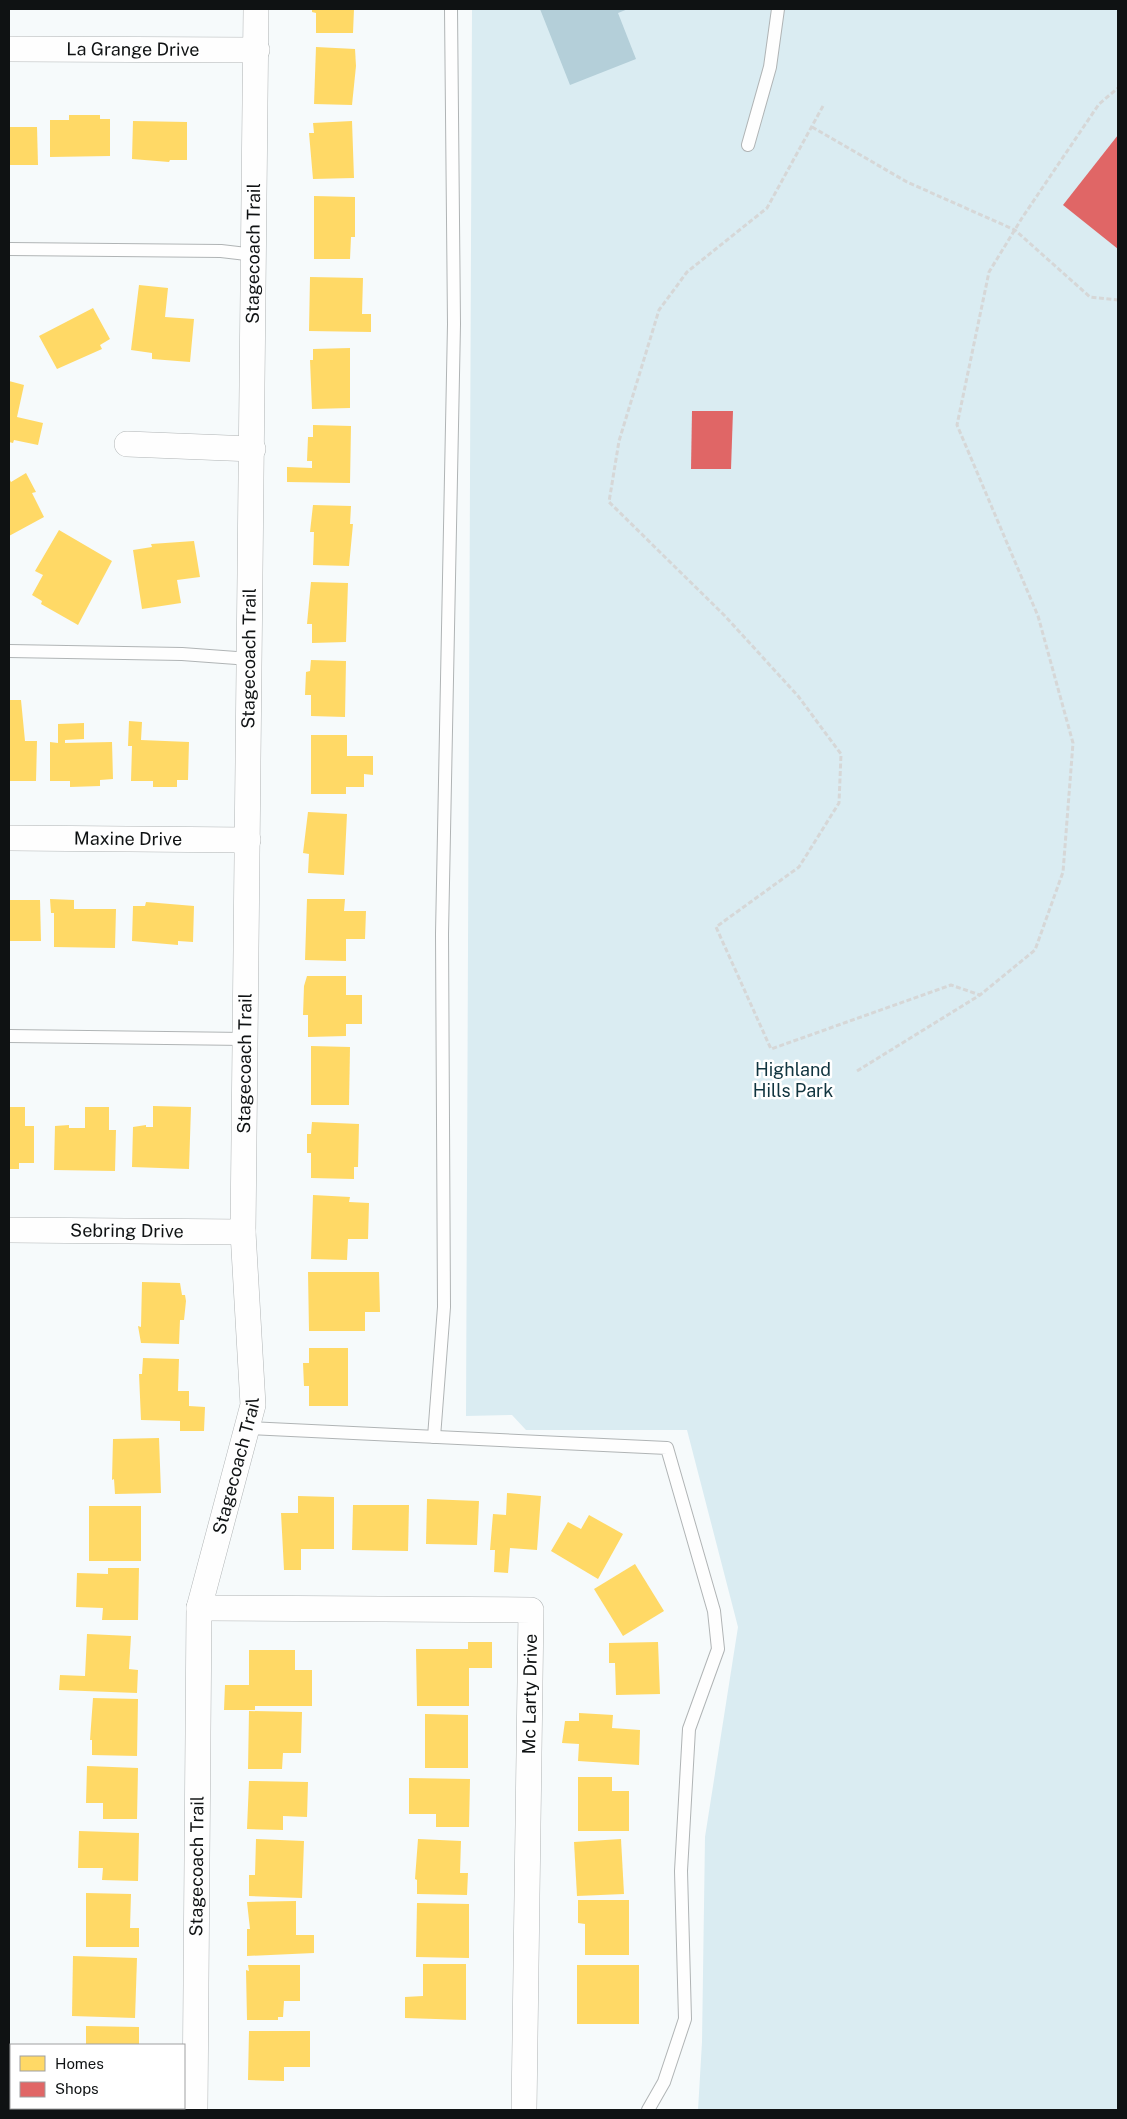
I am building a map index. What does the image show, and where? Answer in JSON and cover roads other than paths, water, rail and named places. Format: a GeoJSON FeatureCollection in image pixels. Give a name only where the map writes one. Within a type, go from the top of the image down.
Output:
{"type":"FeatureCollection","features":[{"type":"Feature","properties":{"kind":"street","name":"Stagecoach Trail"},"geometry":{"type":"LineString","coordinates":[[195,2110],[199,1608],[253,1405],[243,1232],[253,449],[256,9]]}},
{"type":"Feature","properties":{"kind":"street","name":"La Grange Drive"},"geometry":{"type":"LineString","coordinates":[[9,49],[257,50]]}},
{"type":"Feature","properties":{"kind":"street"},"geometry":{"type":"LineString","coordinates":[[127,444],[253,449]]}},
{"type":"Feature","properties":{"kind":"street","name":"Maxine Drive"},"geometry":{"type":"LineString","coordinates":[[9,838],[248,840]]}},
{"type":"Feature","properties":{"kind":"street","name":"Sebring Drive"},"geometry":{"type":"LineString","coordinates":[[9,1230],[243,1232]]}},
{"type":"Feature","properties":{"kind":"street","name":"Mc Larty Drive"},"geometry":{"type":"LineString","coordinates":[[199,1608],[531,1610],[524,2110]]}},
{"type":"Feature","properties":{"kind":"lane"},"geometry":{"type":"LineString","coordinates":[[434,1437],[444,1307],[442,934],[454,324],[451,9]]}},
{"type":"Feature","properties":{"kind":"lane"},"geometry":{"type":"LineString","coordinates":[[748,145],[770,67],[778,9]]}},
{"type":"Feature","properties":{"kind":"lane"},"geometry":{"type":"LineString","coordinates":[[9,249],[221,251],[255,255]]}},
{"type":"Feature","properties":{"kind":"lane"},"geometry":{"type":"LineString","coordinates":[[9,651],[182,654],[250,659]]}},
{"type":"Feature","properties":{"kind":"lane"},"geometry":{"type":"LineString","coordinates":[[9,1036],[245,1039]]}},
{"type":"Feature","properties":{"kind":"lane"},"geometry":{"type":"LineString","coordinates":[[247,1428],[667,1448],[714,1611],[718,1648],[689,1729],[681,1871],[686,2018],[664,2082],[648,2110]]}},
{"type":"Feature","properties":{"kind":"water"},"geometry":{"type":"Polygon","coordinates":[[[540,9],[628,9],[618,13],[636,59],[570,85],[540,9]]]}},
{"type":"Feature","properties":{"kind":"park label","name":"Highland Hills Park"},"geometry":{"type":"Point","coordinates":[793,1080]}}]}
